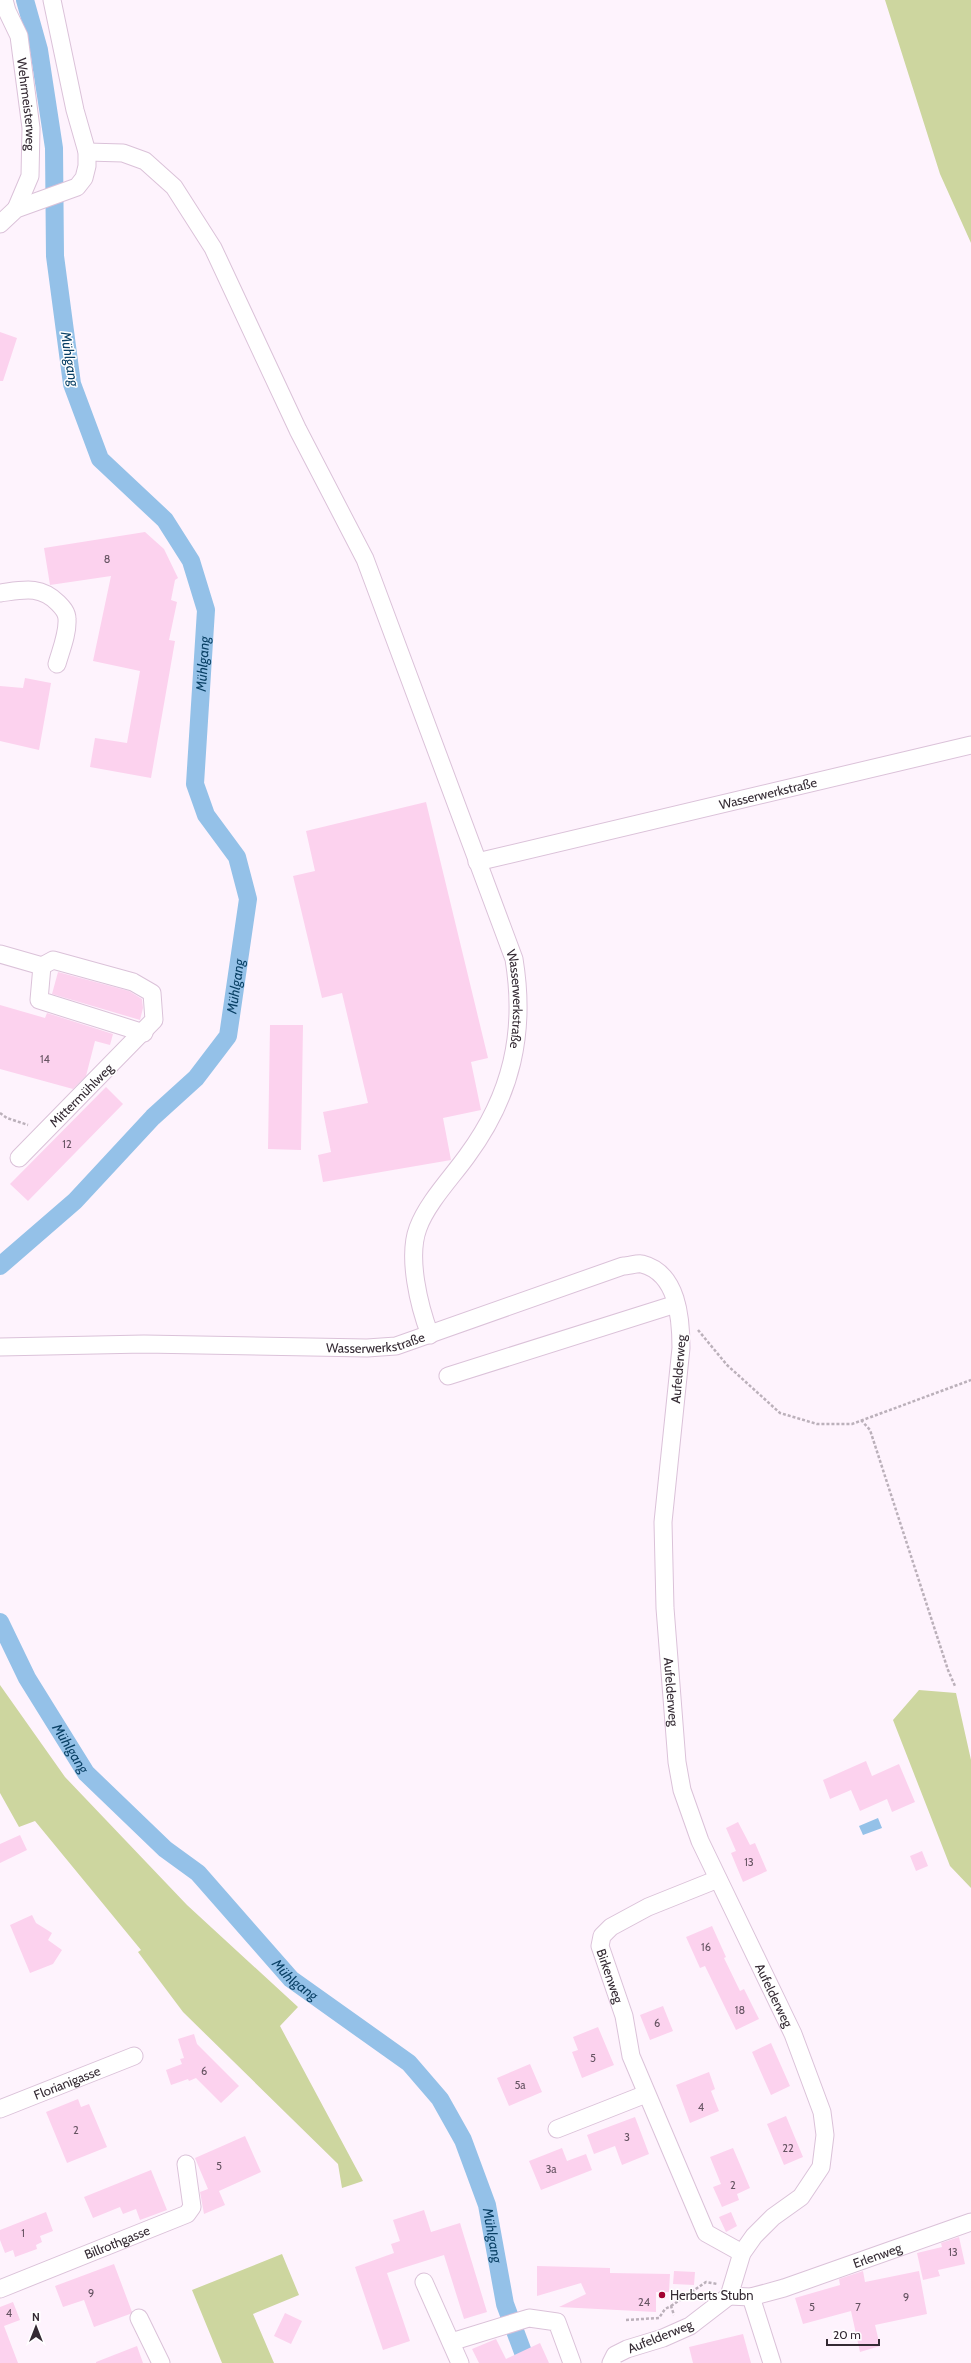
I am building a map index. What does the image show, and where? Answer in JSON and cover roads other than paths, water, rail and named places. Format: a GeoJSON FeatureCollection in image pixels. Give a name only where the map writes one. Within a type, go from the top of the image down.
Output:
{"type":"FeatureCollection","features":[{"type":"Feature","properties":{"kind":"street","name":"Wehrmeisterweg"},"geometry":{"type":"LineString","coordinates":[[4,0],[7,11],[19,36],[31,128],[30,176],[16,209]]}},
{"type":"Feature","properties":{"kind":"street"},"geometry":{"type":"LineString","coordinates":[[0,224],[16,209],[43,201],[77,187],[84,178],[87,166],[87,152],[75,110],[52,0]]}},
{"type":"Feature","properties":{"kind":"street"},"geometry":{"type":"LineString","coordinates":[[87,152],[123,153],[145,161],[174,187],[213,248],[298,430],[365,559],[477,862]]}},
{"type":"Feature","properties":{"kind":"street"},"geometry":{"type":"LineString","coordinates":[[0,593],[35,589],[53,598],[63,608],[67,616],[67,625],[58,664]]}},
{"type":"Feature","properties":{"kind":"street","name":"Wasserwerkstraße"},"geometry":{"type":"LineString","coordinates":[[0,1347],[144,1344],[367,1348],[396,1346],[430,1335],[417,1287],[414,1264],[414,1246],[418,1228],[425,1214],[489,1124],[505,1088],[519,1033],[517,977],[514,959],[477,862],[971,745]]}},
{"type":"Feature","properties":{"kind":"street","name":"Mittermühlweg"},"geometry":{"type":"LineString","coordinates":[[0,954],[42,966],[52,960],[133,982],[152,994],[154,1020],[144,1033],[19,1158]]}},
{"type":"Feature","properties":{"kind":"street"},"geometry":{"type":"LineString","coordinates":[[42,966],[39,1000],[144,1033]]}},
{"type":"Feature","properties":{"kind":"street","name":"Aufelderweg"},"geometry":{"type":"LineString","coordinates":[[430,1335],[623,1266],[641,1264],[651,1268],[666,1280],[676,1304],[681,1322],[681,1348],[663,1522],[665,1608],[677,1762],[682,1790],[700,1841],[793,2034],[822,2112],[825,2135],[821,2167],[800,2197],[773,2217],[754,2236],[742,2253],[731,2292],[707,2315],[679,2331],[627,2349],[615,2355],[611,2363]]}},
{"type":"Feature","properties":{"kind":"street"},"geometry":{"type":"LineString","coordinates":[[448,1376],[676,1304]]}},
{"type":"Feature","properties":{"kind":"street","name":"Birkenweg"},"geometry":{"type":"LineString","coordinates":[[718,1879],[648,1907],[611,1927],[602,1936],[600,1946],[602,1958],[624,2016],[631,2056],[706,2233],[742,2253]]}},
{"type":"Feature","properties":{"kind":"street","name":"Florianigasse"},"geometry":{"type":"LineString","coordinates":[[0,2109],[134,2056]]}},
{"type":"Feature","properties":{"kind":"street"},"geometry":{"type":"LineString","coordinates":[[558,2129],[646,2094]]}},
{"type":"Feature","properties":{"kind":"street","name":"Billrothgasse"},"geometry":{"type":"LineString","coordinates":[[0,2289],[187,2214],[192,2207],[186,2164]]}},
{"type":"Feature","properties":{"kind":"street","name":"Erlenweg"},"geometry":{"type":"LineString","coordinates":[[751,2297],[784,2288],[971,2222]]}},
{"type":"Feature","properties":{"kind":"street"},"geometry":{"type":"LineString","coordinates":[[424,2282],[460,2363]]}},
{"type":"Feature","properties":{"kind":"street"},"geometry":{"type":"LineString","coordinates":[[731,2292],[751,2297],[772,2363]]}},
{"type":"Feature","properties":{"kind":"street"},"geometry":{"type":"LineString","coordinates":[[139,2318],[161,2363]]}},
{"type":"Feature","properties":{"kind":"street"},"geometry":{"type":"LineString","coordinates":[[451,2342],[529,2318],[557,2322],[572,2363]]}},
{"type":"Feature","properties":{"kind":"water"},"geometry":{"type":"Polygon","coordinates":[[[878,1818],[882,1828],[863,1835],[859,1826],[878,1818]]]}},
{"type":"Feature","properties":{"kind":"waterway","name":"Mühlgang"},"geometry":{"type":"LineString","coordinates":[[0,1266],[75,1201],[153,1117],[196,1078],[228,1036],[248,899],[237,857],[206,815],[195,784],[206,610],[191,561],[165,520],[100,459],[72,384],[55,256],[54,148],[39,50],[25,0]]}},
{"type":"Feature","properties":{"kind":"waterway","name":"Mühlgang"},"geometry":{"type":"LineString","coordinates":[[0,1622],[27,1678],[86,1773],[165,1849],[198,1873],[291,1979],[409,2063],[440,2099],[463,2140],[487,2205],[505,2304],[527,2363]]}},
{"type":"Feature","properties":{"kind":"place","name":"Herberts Stubn"},"geometry":{"type":"Point","coordinates":[662,2295]}}]}
